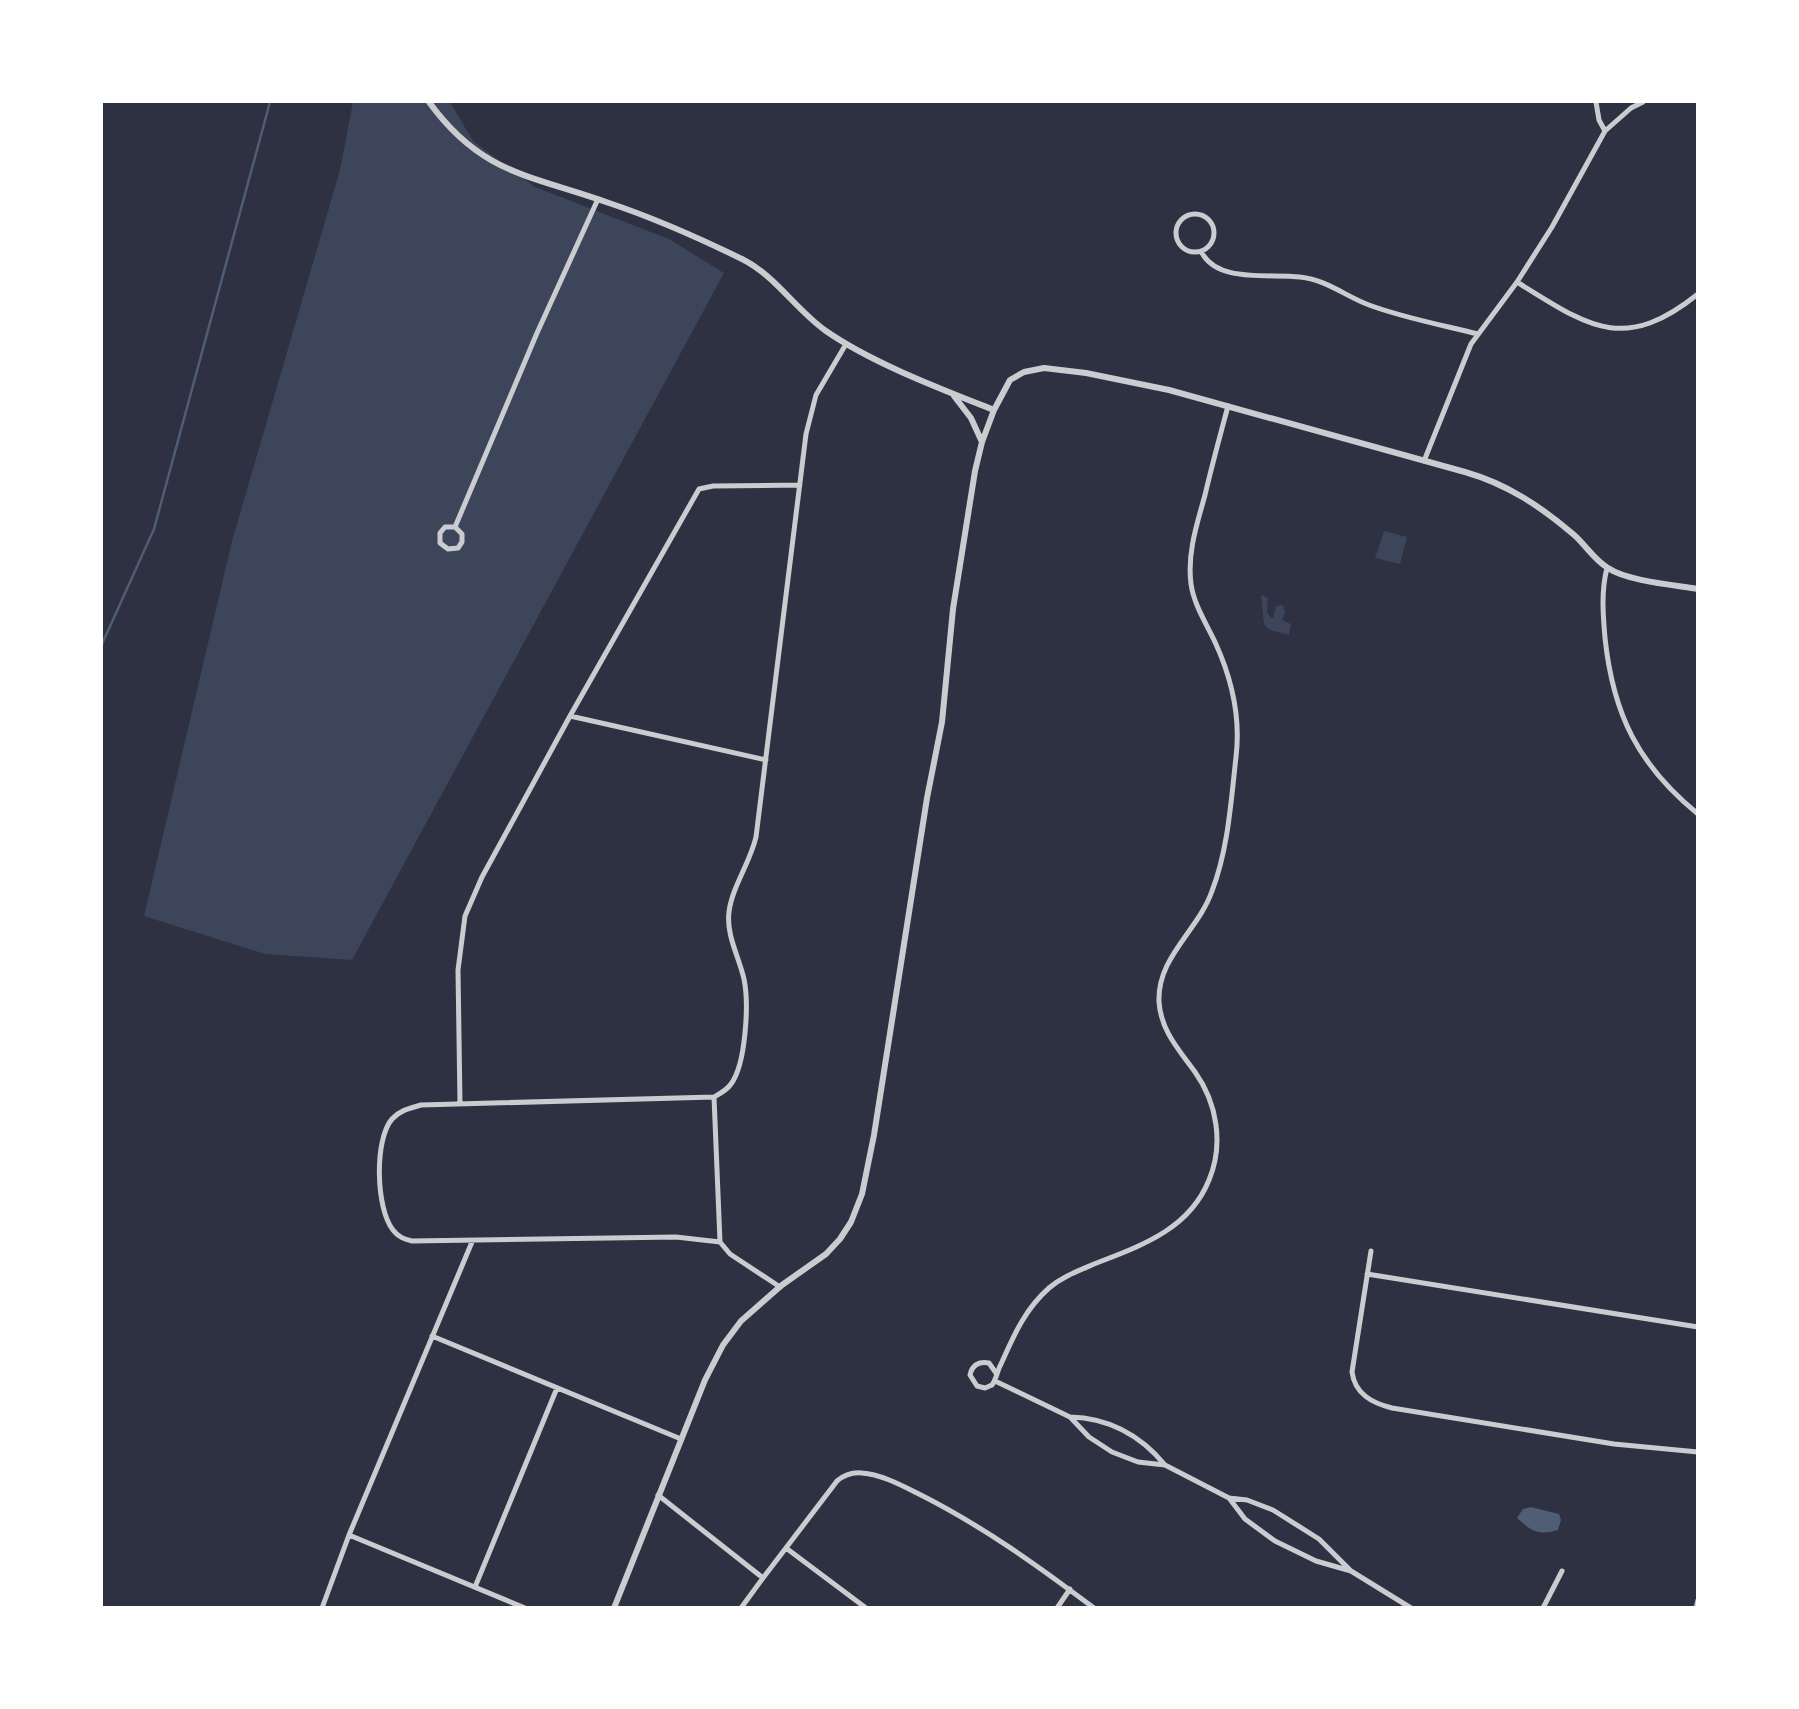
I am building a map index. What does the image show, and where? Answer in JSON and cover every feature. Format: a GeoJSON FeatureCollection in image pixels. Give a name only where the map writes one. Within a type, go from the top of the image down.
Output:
{"type":"FeatureCollection","features":[{"type":"Feature","properties":{"kind":"street"},"geometry":{"type":"LineString","coordinates":[[429,102],[458,136],[497,164],[524,177],[598,199],[672,227],[743,259],[767,275],[810,319],[846,344],[950,393],[994,410]]}},
{"type":"Feature","properties":{"kind":"street"},"geometry":{"type":"LineString","coordinates":[[1596,102],[1599,120],[1605,131]]}},
{"type":"Feature","properties":{"kind":"street"},"geometry":{"type":"LineString","coordinates":[[1424,461],[1462,362],[1478,334],[1517,282],[1552,227],[1605,131],[1643,102]]}},
{"type":"Feature","properties":{"kind":"street"},"geometry":{"type":"LineString","coordinates":[[455,527],[537,332],[598,199]]}},
{"type":"Feature","properties":{"kind":"street"},"geometry":{"type":"LineString","coordinates":[[1189,215],[1200,215],[1212,225],[1212,240],[1202,251],[1190,251],[1177,239],[1177,227],[1189,215]]}},
{"type":"Feature","properties":{"kind":"street"},"geometry":{"type":"LineString","coordinates":[[1202,251],[1208,261],[1226,271],[1256,276],[1313,279],[1377,307],[1478,334]]}},
{"type":"Feature","properties":{"kind":"street"},"geometry":{"type":"LineString","coordinates":[[1517,282],[1576,318],[1614,329],[1653,323],[1698,294]]}},
{"type":"Feature","properties":{"kind":"street"},"geometry":{"type":"LineString","coordinates":[[720,1242],[676,1237],[472,1242],[412,1241],[402,1238],[389,1224],[381,1190],[384,1132],[396,1115],[421,1105],[715,1097],[732,1083],[739,1068],[746,1019],[745,982],[730,934],[729,913],[734,893],[753,849],[806,434],[813,405],[846,344]]}},
{"type":"Feature","properties":{"kind":"street"},"geometry":{"type":"LineString","coordinates":[[614,1608],[705,1380],[723,1345],[741,1321],[780,1287],[826,1254],[840,1239],[855,1213],[864,1184],[942,722],[953,609],[975,471],[994,410],[1010,380],[1024,372],[1044,368],[1114,377],[1484,477],[1512,489],[1572,534],[1607,568],[1642,579],[1698,589]]}},
{"type":"Feature","properties":{"kind":"street"},"geometry":{"type":"LineString","coordinates":[[950,393],[962,404],[982,442]]}},
{"type":"Feature","properties":{"kind":"street"},"geometry":{"type":"LineString","coordinates":[[996,1373],[989,1363],[980,1363],[973,1367],[970,1375],[973,1383],[981,1388],[989,1387],[995,1381],[996,1373],[1025,1315],[1042,1295],[1072,1273],[1145,1244],[1167,1232],[1195,1204],[1206,1187],[1213,1168],[1217,1139],[1211,1101],[1196,1073],[1167,1033],[1159,1003],[1160,982],[1167,963],[1210,897],[1217,877],[1236,758],[1238,718],[1230,678],[1196,602],[1190,575],[1192,542],[1228,407]]}},
{"type":"Feature","properties":{"kind":"street"},"geometry":{"type":"LineString","coordinates":[[460,1104],[458,970],[465,916],[475,890],[570,716],[699,489],[713,486],[800,485]]}},
{"type":"Feature","properties":{"kind":"street"},"geometry":{"type":"LineString","coordinates":[[445,527],[455,527],[462,534],[461,544],[455,549],[445,548],[440,543],[440,533],[445,527]]}},
{"type":"Feature","properties":{"kind":"street"},"geometry":{"type":"LineString","coordinates":[[1607,568],[1603,586],[1605,632],[1611,679],[1621,716],[1629,733],[1659,775],[1698,814]]}},
{"type":"Feature","properties":{"kind":"street"},"geometry":{"type":"LineString","coordinates":[[570,716],[766,760]]}},
{"type":"Feature","properties":{"kind":"street"},"geometry":{"type":"LineString","coordinates":[[715,1097],[720,1242],[730,1254],[780,1287]]}},
{"type":"Feature","properties":{"kind":"street"},"geometry":{"type":"LineString","coordinates":[[322,1608],[349,1535],[472,1242]]}},
{"type":"Feature","properties":{"kind":"street"},"geometry":{"type":"LineString","coordinates":[[1371,1251],[1352,1371],[1357,1388],[1369,1399],[1392,1408],[1576,1438],[1698,1452]]}},
{"type":"Feature","properties":{"kind":"street"},"geometry":{"type":"LineString","coordinates":[[1367,1274],[1698,1326]]}},
{"type":"Feature","properties":{"kind":"street"},"geometry":{"type":"LineString","coordinates":[[432,1336],[681,1438]]}},
{"type":"Feature","properties":{"kind":"street"},"geometry":{"type":"LineString","coordinates":[[995,1381],[1070,1418],[1089,1437],[1112,1452],[1138,1462],[1166,1465]]}},
{"type":"Feature","properties":{"kind":"street"},"geometry":{"type":"LineString","coordinates":[[475,1587],[557,1388]]}},
{"type":"Feature","properties":{"kind":"street"},"geometry":{"type":"LineString","coordinates":[[1070,1418],[1097,1420],[1123,1430],[1146,1445],[1166,1465],[1229,1498],[1256,1502],[1289,1518],[1333,1551],[1351,1571]]}},
{"type":"Feature","properties":{"kind":"street"},"geometry":{"type":"LineString","coordinates":[[741,1608],[837,1481],[851,1474],[867,1473],[903,1487],[965,1518],[1032,1561],[1094,1608]]}},
{"type":"Feature","properties":{"kind":"street"},"geometry":{"type":"LineString","coordinates":[[658,1496],[763,1578]]}},
{"type":"Feature","properties":{"kind":"street"},"geometry":{"type":"LineString","coordinates":[[1229,1498],[1245,1519],[1275,1541],[1316,1561],[1351,1571],[1411,1608]]}},
{"type":"Feature","properties":{"kind":"street"},"geometry":{"type":"LineString","coordinates":[[349,1535],[525,1608]]}},
{"type":"Feature","properties":{"kind":"street"},"geometry":{"type":"LineString","coordinates":[[786,1548],[866,1608]]}},
{"type":"Feature","properties":{"kind":"street"},"geometry":{"type":"LineString","coordinates":[[1543,1608],[1562,1571]]}},
{"type":"Feature","properties":{"kind":"street"},"geometry":{"type":"LineString","coordinates":[[1057,1608],[1070,1590]]}},
{"type":"Feature","properties":{"kind":"street"},"geometry":{"type":"LineString","coordinates":[[1696,1608],[1698,1600]]}},
{"type":"Feature","properties":{"kind":"shaded area"},"geometry":{"type":"Polygon","coordinates":[[[353,102],[450,102],[473,141],[535,187],[669,239],[724,273],[352,960],[265,954],[144,916],[232,541],[340,170],[353,102]]]}},
{"type":"Feature","properties":{"kind":"shaded area"},"geometry":{"type":"Polygon","coordinates":[[[1384,531],[1407,537],[1400,564],[1375,558],[1384,531]]]}},
{"type":"Feature","properties":{"kind":"shaded area"},"geometry":{"type":"Polygon","coordinates":[[[1263,595],[1268,598],[1267,612],[1271,618],[1276,606],[1283,605],[1285,612],[1282,620],[1291,624],[1289,635],[1270,630],[1264,624],[1263,595]]]}},
{"type":"Feature","properties":{"kind":"shaded area"},"geometry":{"type":"Polygon","coordinates":[[[1531,1507],[1559,1514],[1561,1520],[1558,1530],[1536,1531],[1517,1518],[1523,1509],[1531,1507]]]}},
{"type":"Feature","properties":{"kind":"waterway"},"geometry":{"type":"LineString","coordinates":[[102,644],[154,529],[270,102]]}}]}
